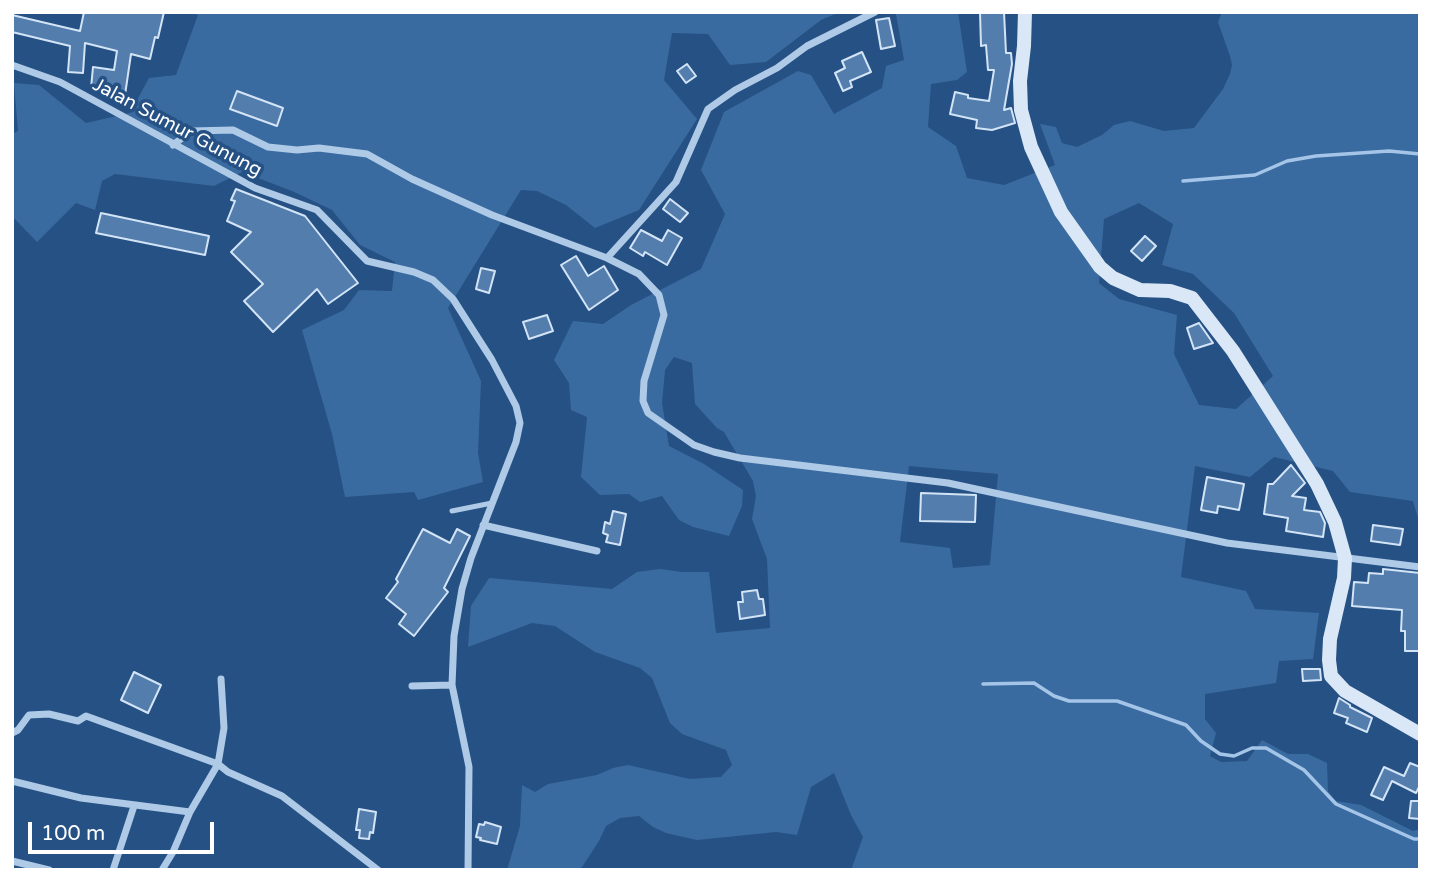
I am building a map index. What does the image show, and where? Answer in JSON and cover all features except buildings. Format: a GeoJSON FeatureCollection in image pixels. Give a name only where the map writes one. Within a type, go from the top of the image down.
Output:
{"type":"FeatureCollection","features":[{"type":"Feature","properties":{"kind":"street"},"geometry":{"type":"LineString","coordinates":[[607,258],[676,181],[708,109],[735,90],[777,68],[807,46],[875,12]]}},
{"type":"Feature","properties":{"kind":"street"},"geometry":{"type":"LineString","coordinates":[[1025,12],[1020,81],[1021,110],[1031,147],[1061,212],[1100,267],[1113,278],[1140,290],[1181,293],[1192,298],[1233,351],[1317,484],[1335,522],[1345,558],[1344,578],[1330,639],[1331,676],[1345,691],[1420,734]]}},
{"type":"Feature","properties":{"kind":"street","name":"Jalan Sumur Gunung"},"geometry":{"type":"LineString","coordinates":[[12,65],[60,82],[255,188],[317,210],[367,261],[414,272],[433,280],[453,299],[492,360],[516,406],[520,423],[516,442],[462,589],[454,636],[452,685],[469,768],[468,870]]}},
{"type":"Feature","properties":{"kind":"street"},"geometry":{"type":"LineString","coordinates":[[173,145],[191,131],[233,130],[268,147],[297,150],[319,148],[367,154],[412,179],[492,215],[607,258],[639,274],[659,295],[664,315],[644,381],[643,401],[648,413],[695,445],[740,458],[948,483],[1227,543],[1420,567]]}},
{"type":"Feature","properties":{"kind":"street"},"geometry":{"type":"LineString","coordinates":[[484,525],[597,551]]}},
{"type":"Feature","properties":{"kind":"street"},"geometry":{"type":"LineString","coordinates":[[162,870],[190,812],[218,764],[224,728],[221,679]]}},
{"type":"Feature","properties":{"kind":"street"},"geometry":{"type":"LineString","coordinates":[[412,686],[452,685]]}},
{"type":"Feature","properties":{"kind":"street"},"geometry":{"type":"LineString","coordinates":[[12,733],[18,730],[29,715],[49,714],[78,721],[86,716],[218,764],[228,772],[282,796],[377,870]]}},
{"type":"Feature","properties":{"kind":"street"},"geometry":{"type":"LineString","coordinates":[[12,781],[81,798],[190,812]]}},
{"type":"Feature","properties":{"kind":"street"},"geometry":{"type":"LineString","coordinates":[[113,870],[134,806]]}},
{"type":"Feature","properties":{"kind":"street"},"geometry":{"type":"LineString","coordinates":[[12,861],[50,870]]}},
{"type":"Feature","properties":{"kind":"lane"},"geometry":{"type":"LineString","coordinates":[[453,511],[492,503]]}},
{"type":"Feature","properties":{"kind":"shaded area"},"geometry":{"type":"Polygon","coordinates":[[[193,12],[840,12],[821,20],[766,62],[730,65],[708,34],[672,33],[664,80],[697,119],[639,210],[595,228],[566,205],[537,191],[521,190],[448,308],[481,381],[478,453],[483,482],[418,500],[414,492],[345,497],[332,434],[302,330],[344,310],[359,290],[392,291],[395,262],[360,245],[332,210],[242,172],[214,186],[115,174],[102,181],[95,210],[76,203],[37,242],[12,216],[12,134],[18,131],[14,83],[39,85],[86,123],[130,113],[149,78],[176,75],[198,15],[193,12]]]}},
{"type":"Feature","properties":{"kind":"shaded area"},"geometry":{"type":"Polygon","coordinates":[[[958,12],[967,72],[957,80],[931,84],[928,127],[956,146],[967,178],[1004,185],[1055,165],[1040,124],[1056,127],[1062,143],[1077,147],[1102,135],[1114,125],[1130,121],[1164,131],[1194,128],[1223,89],[1230,74],[1230,56],[1218,22],[1222,12],[1420,12],[1420,525],[1413,501],[1350,492],[1333,471],[1274,457],[1250,477],[1195,466],[1181,577],[1246,591],[1255,609],[1319,613],[1313,659],[1279,661],[1276,683],[1205,694],[1205,719],[1216,733],[1210,756],[1221,762],[1247,761],[1262,740],[1288,754],[1308,754],[1327,763],[1328,791],[1336,801],[1361,805],[1413,831],[1420,829],[1420,870],[851,870],[863,837],[834,773],[811,787],[797,835],[776,832],[697,840],[666,833],[639,816],[620,818],[606,826],[580,870],[507,870],[520,826],[522,785],[535,792],[548,784],[597,775],[628,765],[690,779],[721,777],[732,765],[726,750],[682,734],[670,723],[652,678],[640,668],[595,652],[555,626],[532,623],[468,647],[471,606],[489,578],[612,589],[637,572],[660,569],[709,572],[716,633],[770,628],[767,559],[752,519],[756,496],[753,481],[724,432],[695,404],[692,363],[674,357],[665,370],[662,403],[669,446],[704,464],[743,490],[742,506],[729,536],[693,527],[679,520],[662,496],[640,502],[629,494],[600,495],[581,477],[587,417],[571,410],[569,383],[554,360],[573,321],[603,324],[631,305],[701,269],[725,214],[701,170],[724,112],[798,71],[811,75],[834,114],[882,88],[886,66],[904,60],[896,14],[958,12]],[[1139,203],[1104,219],[1099,283],[1119,299],[1177,315],[1174,354],[1199,405],[1236,409],[1273,376],[1234,313],[1193,274],[1162,265],[1173,224],[1139,203]],[[909,466],[900,542],[950,548],[953,568],[990,565],[998,474],[909,466]]]}},
{"type":"Feature","properties":{"kind":"waterway"},"geometry":{"type":"LineString","coordinates":[[1183,181],[1255,175],[1287,161],[1316,156],[1389,151],[1420,154]]}},
{"type":"Feature","properties":{"kind":"waterway"},"geometry":{"type":"LineString","coordinates":[[983,684],[1034,683],[1054,696],[1069,701],[1117,701],[1186,725],[1201,741],[1220,754],[1234,756],[1252,748],[1266,748],[1304,770],[1336,804],[1414,839],[1420,839]]}}]}
